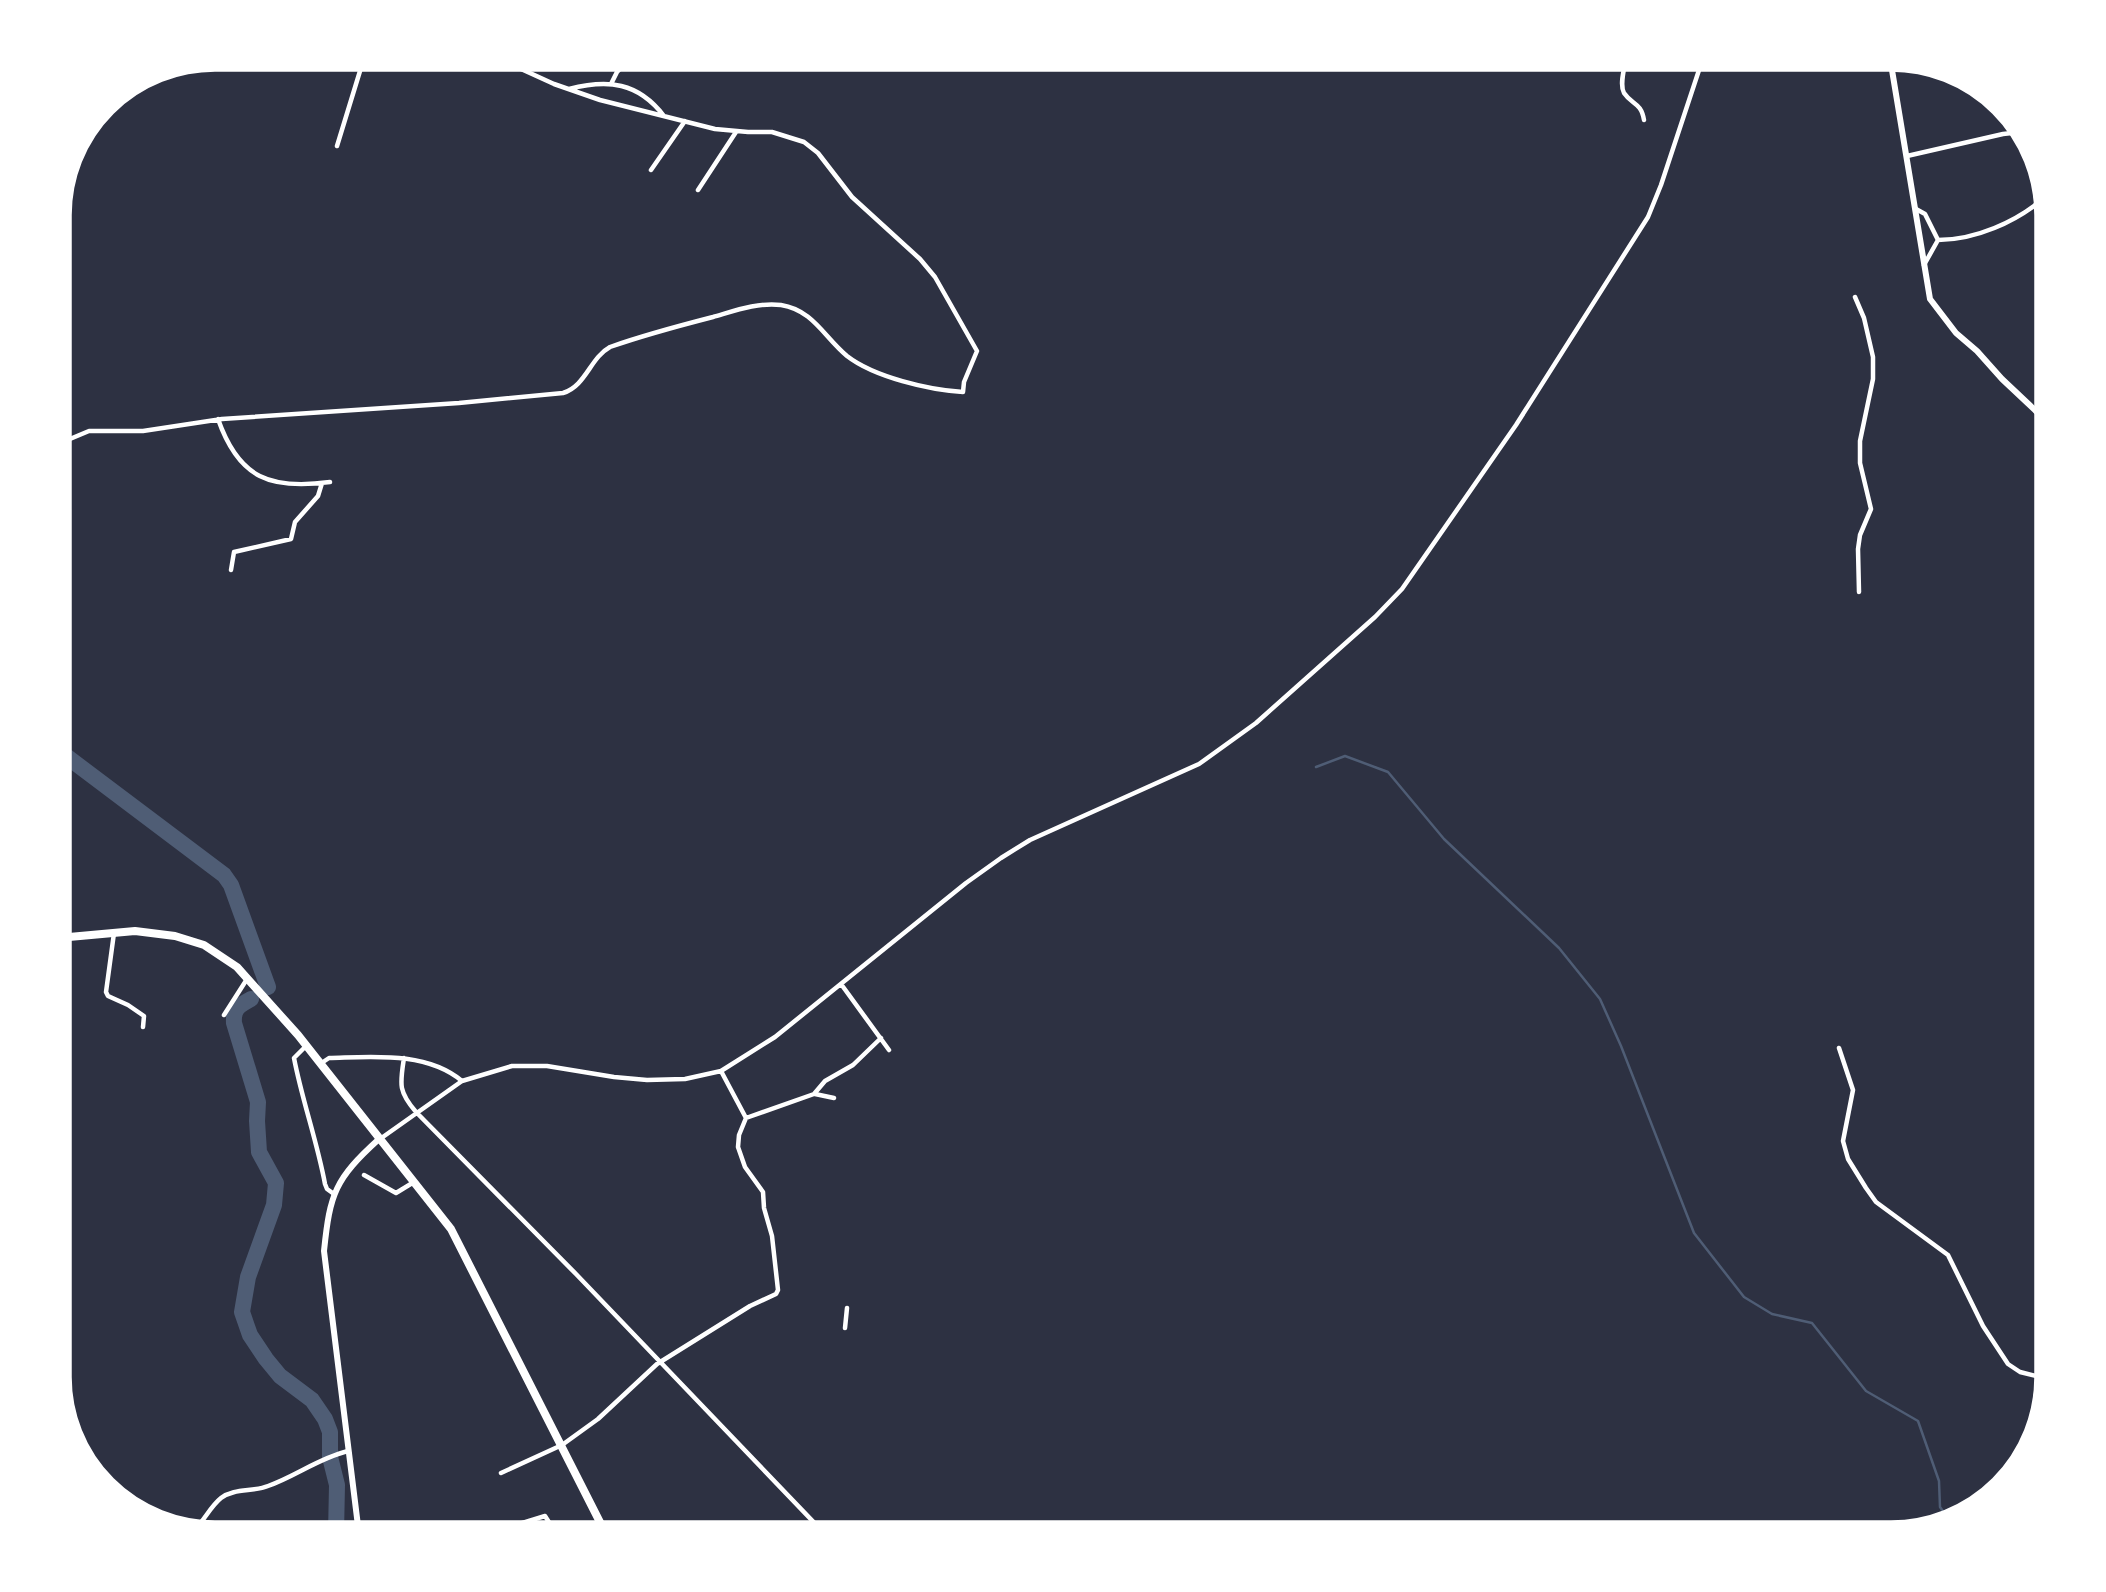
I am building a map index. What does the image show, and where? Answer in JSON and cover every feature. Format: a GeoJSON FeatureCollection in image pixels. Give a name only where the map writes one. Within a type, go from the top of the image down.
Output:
{"type":"FeatureCollection","features":[{"type":"Feature","properties":{"kind":"highway"},"geometry":{"type":"LineString","coordinates":[[70,937],[135,931],[175,936],[204,945],[237,967],[247,978],[306,1046],[451,1229],[600,1522]]}},
{"type":"Feature","properties":{"kind":"street"},"geometry":{"type":"LineString","coordinates":[[337,146],[360,70]]}},
{"type":"Feature","properties":{"kind":"street"},"geometry":{"type":"LineString","coordinates":[[70,439],[89,431],[143,431],[218,419],[563,393],[579,383],[603,351],[610,347],[740,309],[771,305],[794,309],[807,315],[845,355],[858,363],[908,382],[963,393],[964,382],[977,351],[935,277],[920,259],[852,197],[818,153],[804,142],[772,132],[736,132],[600,100],[524,70]]}},
{"type":"Feature","properties":{"kind":"street"},"geometry":{"type":"LineString","coordinates":[[611,84],[621,70]]}},
{"type":"Feature","properties":{"kind":"street"},"geometry":{"type":"LineString","coordinates":[[1624,70],[1622,85],[1625,93],[1641,107],[1644,120]]}},
{"type":"Feature","properties":{"kind":"street"},"geometry":{"type":"LineString","coordinates":[[358,1522],[324,1251],[334,1194],[356,1160],[415,1112],[462,1081],[512,1066],[565,1068],[647,1080],[685,1079],[721,1072],[775,1037],[965,883],[1020,846],[1199,764],[1256,723],[1375,617],[1402,589],[1516,425],[1648,216],[1699,70]]}},
{"type":"Feature","properties":{"kind":"street"},"geometry":{"type":"LineString","coordinates":[[1892,70],[1930,299],[1937,310],[2002,379],[2036,411]]}},
{"type":"Feature","properties":{"kind":"street"},"geometry":{"type":"LineString","coordinates":[[568,89],[587,84],[611,84],[635,90],[643,94],[664,116]]}},
{"type":"Feature","properties":{"kind":"street"},"geometry":{"type":"LineString","coordinates":[[650,170],[685,121]]}},
{"type":"Feature","properties":{"kind":"street"},"geometry":{"type":"LineString","coordinates":[[698,190],[736,132]]}},
{"type":"Feature","properties":{"kind":"street"},"geometry":{"type":"LineString","coordinates":[[1907,156],[2010,133]]}},
{"type":"Feature","properties":{"kind":"street"},"geometry":{"type":"LineString","coordinates":[[1938,240],[1955,240],[2008,222],[2035,204]]}},
{"type":"Feature","properties":{"kind":"street"},"geometry":{"type":"LineString","coordinates":[[1914,208],[1925,214],[1938,240]]}},
{"type":"Feature","properties":{"kind":"street"},"geometry":{"type":"LineString","coordinates":[[1923,265],[1938,240]]}},
{"type":"Feature","properties":{"kind":"street"},"geometry":{"type":"LineString","coordinates":[[1855,297],[1870,339],[1873,368],[1860,441],[1860,463],[1871,509],[1860,535],[1859,592]]}},
{"type":"Feature","properties":{"kind":"street"},"geometry":{"type":"LineString","coordinates":[[218,419],[235,455],[251,473],[301,486],[330,482]]}},
{"type":"Feature","properties":{"kind":"street"},"geometry":{"type":"LineString","coordinates":[[231,570],[234,552],[291,539],[295,522],[317,496],[322,483]]}},
{"type":"Feature","properties":{"kind":"street"},"geometry":{"type":"LineString","coordinates":[[114,933],[106,992],[108,996],[144,1016],[143,1027]]}},
{"type":"Feature","properties":{"kind":"street"},"geometry":{"type":"LineString","coordinates":[[224,1015],[247,978]]}},
{"type":"Feature","properties":{"kind":"street"},"geometry":{"type":"LineString","coordinates":[[841,984],[889,1050]]}},
{"type":"Feature","properties":{"kind":"street"},"geometry":{"type":"LineString","coordinates":[[814,1094],[825,1081],[853,1065],[881,1038]]}},
{"type":"Feature","properties":{"kind":"street"},"geometry":{"type":"LineString","coordinates":[[306,1046],[294,1058],[317,1141],[325,1184],[334,1194]]}},
{"type":"Feature","properties":{"kind":"street"},"geometry":{"type":"LineString","coordinates":[[1839,1048],[1853,1090],[1843,1141],[1848,1159],[1876,1202],[1948,1255],[1983,1326],[2008,1364],[2020,1372],[2036,1376]]}},
{"type":"Feature","properties":{"kind":"street"},"geometry":{"type":"LineString","coordinates":[[320,1064],[329,1058],[404,1058],[454,1074],[462,1081]]}},
{"type":"Feature","properties":{"kind":"street"},"geometry":{"type":"LineString","coordinates":[[404,1058],[401,1093],[415,1112],[813,1522]]}},
{"type":"Feature","properties":{"kind":"street"},"geometry":{"type":"LineString","coordinates":[[721,1072],[747,1118]]}},
{"type":"Feature","properties":{"kind":"street"},"geometry":{"type":"LineString","coordinates":[[500,1473],[562,1445],[598,1419],[660,1362],[750,1306],[776,1294],[778,1290],[772,1236],[764,1208],[763,1192],[745,1167],[738,1147],[739,1135],[747,1118],[814,1094],[834,1097]]}},
{"type":"Feature","properties":{"kind":"street"},"geometry":{"type":"LineString","coordinates":[[364,1175],[396,1193],[415,1182]]}},
{"type":"Feature","properties":{"kind":"street"},"geometry":{"type":"LineString","coordinates":[[845,1328],[847,1308]]}},
{"type":"Feature","properties":{"kind":"street"},"geometry":{"type":"LineString","coordinates":[[201,1521],[219,1499],[226,1495],[266,1487],[326,1458],[349,1451]]}},
{"type":"Feature","properties":{"kind":"street"},"geometry":{"type":"LineString","coordinates":[[525,1522],[545,1516],[549,1522]]}},
{"type":"Feature","properties":{"kind":"waterway"},"geometry":{"type":"LineString","coordinates":[[1316,767],[1345,756],[1388,772],[1444,839],[1559,948],[1600,999],[1694,1233],[1744,1297],[1772,1314],[1812,1323],[1866,1391],[1918,1421],[1939,1481],[1940,1507],[1943,1512]]}},
{"type":"Feature","properties":{"kind":"waterway"},"geometry":{"type":"LineString","coordinates":[[70,759],[224,875],[231,885],[268,987]]}},
{"type":"Feature","properties":{"kind":"waterway"},"geometry":{"type":"LineString","coordinates":[[251,999],[237,1008],[234,1023],[258,1102],[259,1152],[276,1183],[274,1205],[248,1277],[242,1312],[250,1335],[266,1359],[280,1376],[312,1400],[325,1419],[330,1432],[330,1457],[337,1485],[336,1522]]}}]}
